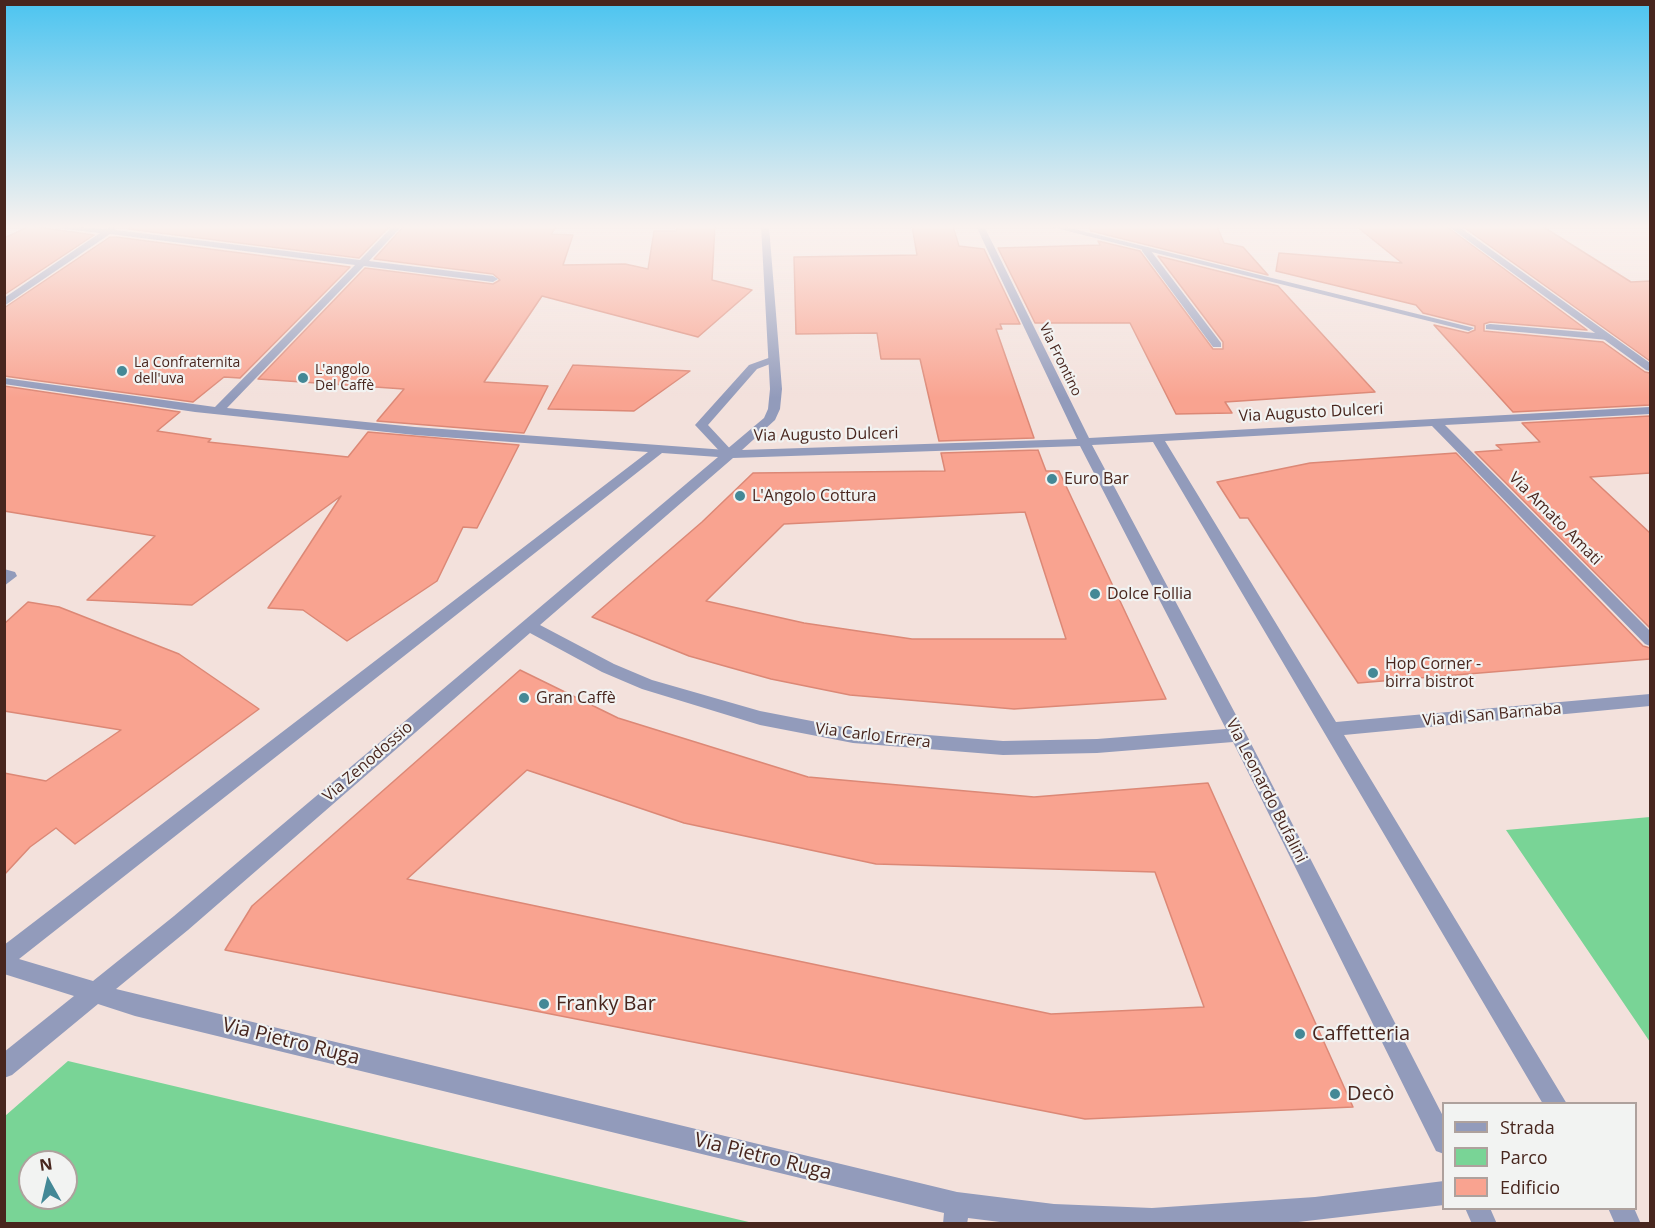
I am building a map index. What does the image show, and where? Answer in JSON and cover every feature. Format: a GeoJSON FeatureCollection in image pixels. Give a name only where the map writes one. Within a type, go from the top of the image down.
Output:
{"type":"FeatureCollection","features":[{"type":"Feature","properties":{"kind":"street"},"geometry":{"type":"LineString","coordinates":[[4,303],[33,283]]}},
{"type":"Feature","properties":{"kind":"street"},"geometry":{"type":"LineString","coordinates":[[218,410],[341,283]]}},
{"type":"Feature","properties":{"kind":"street","name":"Via Zenodossio"},"geometry":{"type":"LineString","coordinates":[[4,1067],[181,923],[771,417],[775,400],[769,283]]}},
{"type":"Feature","properties":{"kind":"street","name":"Via Frontino"},"geometry":{"type":"LineString","coordinates":[[1008,283],[1084,442]]}},
{"type":"Feature","properties":{"kind":"street"},"geometry":{"type":"LineString","coordinates":[[1171,283],[1217,345]]}},
{"type":"Feature","properties":{"kind":"street"},"geometry":{"type":"LineString","coordinates":[[1286,283],[1469,328]]}},
{"type":"Feature","properties":{"kind":"street"},"geometry":{"type":"LineString","coordinates":[[1533,283],[1650,368]]}},
{"type":"Feature","properties":{"kind":"street"},"geometry":{"type":"LineString","coordinates":[[1490,327],[1608,337]]}},
{"type":"Feature","properties":{"kind":"street"},"geometry":{"type":"LineString","coordinates":[[729,454],[702,425],[753,366],[774,359]]}},
{"type":"Feature","properties":{"kind":"street","name":"Via Augusto Dulceri"},"geometry":{"type":"LineString","coordinates":[[4,381],[218,410],[415,431],[729,454],[1084,442],[1650,410]]}},
{"type":"Feature","properties":{"kind":"street","name":"Via Amato Amati"},"geometry":{"type":"LineString","coordinates":[[1435,422],[1650,640]]}},
{"type":"Feature","properties":{"kind":"street"},"geometry":{"type":"LineString","coordinates":[[1157,438],[1555,1102]]}},
{"type":"Feature","properties":{"kind":"street","name":"Via Leonardo Bufalini"},"geometry":{"type":"LineString","coordinates":[[1084,442],[1238,735],[1442,1141]]}},
{"type":"Feature","properties":{"kind":"street"},"geometry":{"type":"LineString","coordinates":[[4,958],[658,450]]}},
{"type":"Feature","properties":{"kind":"street"},"geometry":{"type":"LineString","coordinates":[[4,574],[10,576],[4,581]]}},
{"type":"Feature","properties":{"kind":"street","name":"Via Carlo Errera"},"geometry":{"type":"LineString","coordinates":[[527,625],[608,668],[648,685],[760,718],[853,736],[1003,748],[1096,746],[1238,735]]}},
{"type":"Feature","properties":{"kind":"street","name":"Via di San Barnaba"},"geometry":{"type":"LineString","coordinates":[[1333,729],[1650,700]]}},
{"type":"Feature","properties":{"kind":"street","name":"Via Pietro Ruga"},"geometry":{"type":"LineString","coordinates":[[4,964],[94,993],[956,1214],[1152,1220],[1315,1209],[1442,1193]]}},
{"type":"Feature","properties":{"kind":"street"},"geometry":{"type":"LineString","coordinates":[[1478,1210],[1485,1224]]}},
{"type":"Feature","properties":{"kind":"street"},"geometry":{"type":"LineString","coordinates":[[1621,1210],[1629,1224]]}},
{"type":"Feature","properties":{"kind":"green space"},"geometry":{"type":"Polygon","coordinates":[[[1650,817],[1650,1042],[1506,830],[1650,817]]]}},
{"type":"Feature","properties":{"kind":"green space"},"geometry":{"type":"Polygon","coordinates":[[[68,1061],[753,1223],[5,1223],[5,1116],[68,1061]]]}},
{"type":"Feature","properties":{"kind":"building"},"geometry":{"type":"Polygon","coordinates":[[[4,283],[22,283],[4,295],[4,283]]]}},
{"type":"Feature","properties":{"kind":"building"},"geometry":{"type":"Polygon","coordinates":[[[41,283],[334,283],[240,378],[224,377],[193,402],[4,376],[4,308],[41,283]]]}},
{"type":"Feature","properties":{"kind":"building"},"geometry":{"type":"Polygon","coordinates":[[[350,283],[725,283],[752,290],[698,337],[542,296],[484,382],[548,386],[524,433],[377,421],[404,389],[258,379],[350,283]]]}},
{"type":"Feature","properties":{"kind":"building"},"geometry":{"type":"Polygon","coordinates":[[[795,283],[1000,283],[1020,324],[1000,324],[1002,329],[996,329],[1034,438],[939,441],[920,359],[881,359],[877,333],[796,334],[795,283]]]}},
{"type":"Feature","properties":{"kind":"building"},"geometry":{"type":"Polygon","coordinates":[[[1015,283],[1164,283],[1213,349],[1223,349],[1223,342],[1179,283],[1267,283],[1278,286],[1375,392],[1225,402],[1232,413],[1176,414],[1130,323],[1035,323],[1015,283]]]}},
{"type":"Feature","properties":{"kind":"building"},"geometry":{"type":"Polygon","coordinates":[[[1327,283],[1524,283],[1587,330],[1490,322],[1484,324],[1484,331],[1603,342],[1645,372],[1650,373],[1650,405],[1513,412],[1434,325],[1468,333],[1475,330],[1475,326],[1423,313],[1416,305],[1327,283]]]}},
{"type":"Feature","properties":{"kind":"building"},"geometry":{"type":"Polygon","coordinates":[[[1542,283],[1650,283],[1650,361],[1542,283]]]}},
{"type":"Feature","properties":{"kind":"building"},"geometry":{"type":"Polygon","coordinates":[[[573,365],[690,371],[634,411],[548,409],[573,365]]]}},
{"type":"Feature","properties":{"kind":"building"},"geometry":{"type":"Polygon","coordinates":[[[4,386],[180,412],[157,431],[211,439],[208,442],[348,457],[368,432],[519,445],[477,528],[463,527],[437,581],[347,641],[303,610],[268,608],[341,496],[192,605],[87,600],[155,536],[4,511],[4,386]]]}},
{"type":"Feature","properties":{"kind":"building"},"geometry":{"type":"Polygon","coordinates":[[[1650,416],[1650,473],[1590,477],[1650,533],[1650,628],[1475,452],[1502,450],[1496,445],[1540,442],[1522,423],[1650,416]]]}},
{"type":"Feature","properties":{"kind":"building"},"geometry":{"type":"Polygon","coordinates":[[[1038,450],[1046,471],[1059,471],[1166,699],[1014,709],[850,695],[771,679],[689,656],[592,617],[702,522],[753,473],[945,471],[941,453],[1038,450]],[[1025,512],[784,524],[706,601],[804,623],[912,639],[1066,639],[1025,512]]]}},
{"type":"Feature","properties":{"kind":"building"},"geometry":{"type":"Polygon","coordinates":[[[1456,453],[1643,646],[1650,648],[1650,659],[1358,683],[1248,518],[1240,518],[1217,482],[1310,463],[1456,453]]]}},
{"type":"Feature","properties":{"kind":"building"},"geometry":{"type":"Polygon","coordinates":[[[28,602],[59,607],[179,654],[259,709],[75,844],[56,828],[30,847],[4,875],[4,773],[46,781],[121,730],[4,711],[4,624],[28,602]]]}},
{"type":"Feature","properties":{"kind":"building"},"geometry":{"type":"Polygon","coordinates":[[[520,670],[618,718],[808,777],[1034,797],[1208,783],[1353,1107],[1085,1119],[225,950],[252,906],[520,670]],[[527,770],[407,879],[1051,1014],[1204,1007],[1155,872],[876,864],[684,823],[527,770]]]}},
{"type":"Feature","properties":{"kind":"place","name":"La Confraternita dell'uva"},"geometry":{"type":"Point","coordinates":[122,371]}},
{"type":"Feature","properties":{"kind":"place","name":"L'angolo Del Caffè"},"geometry":{"type":"Point","coordinates":[303,378]}},
{"type":"Feature","properties":{"kind":"place","name":"Euro Bar"},"geometry":{"type":"Point","coordinates":[1052,479]}},
{"type":"Feature","properties":{"kind":"place","name":"L'Angolo Cottura"},"geometry":{"type":"Point","coordinates":[740,496]}},
{"type":"Feature","properties":{"kind":"place","name":"Dolce Follia"},"geometry":{"type":"Point","coordinates":[1095,594]}},
{"type":"Feature","properties":{"kind":"place","name":"Hop Corner - birra bistrot"},"geometry":{"type":"Point","coordinates":[1373,673]}},
{"type":"Feature","properties":{"kind":"place","name":"Gran Caffè"},"geometry":{"type":"Point","coordinates":[524,698]}},
{"type":"Feature","properties":{"kind":"place","name":"Franky Bar"},"geometry":{"type":"Point","coordinates":[544,1004]}},
{"type":"Feature","properties":{"kind":"place","name":"Caffetteria"},"geometry":{"type":"Point","coordinates":[1300,1034]}},
{"type":"Feature","properties":{"kind":"place","name":"Decò"},"geometry":{"type":"Point","coordinates":[1335,1094]}}]}
